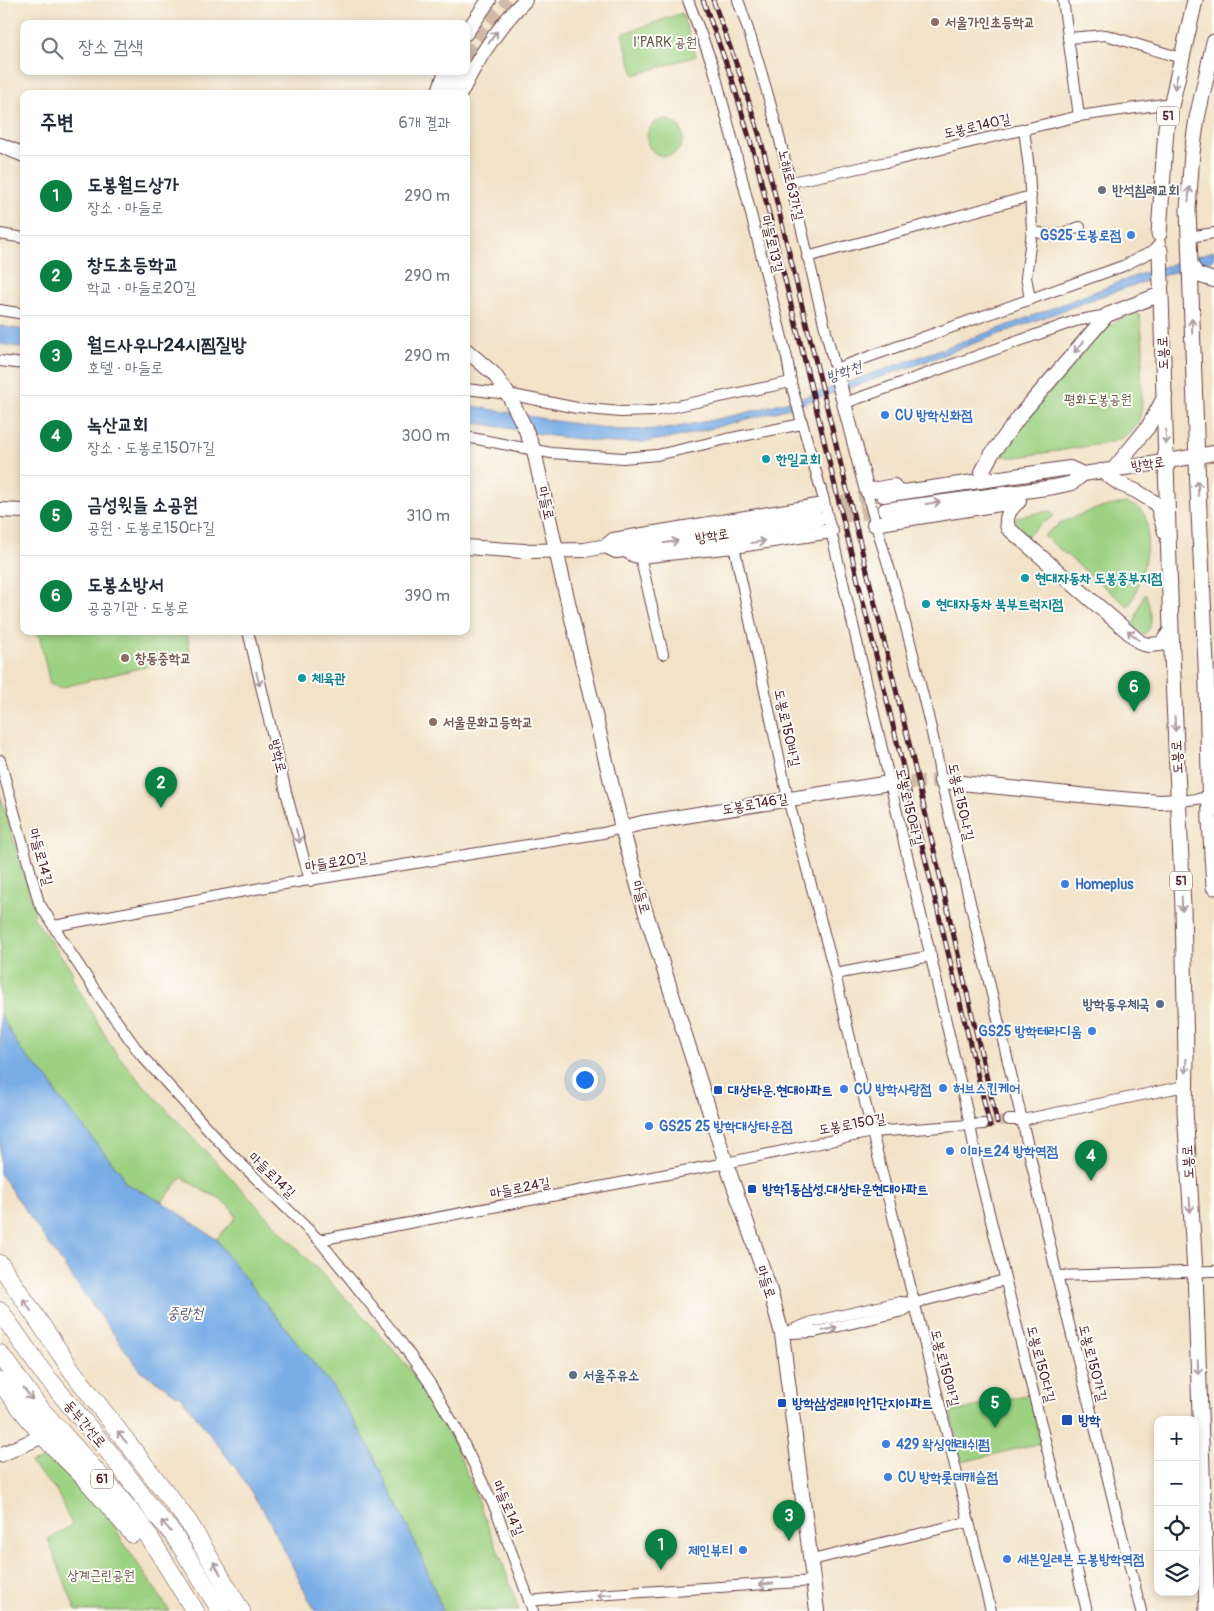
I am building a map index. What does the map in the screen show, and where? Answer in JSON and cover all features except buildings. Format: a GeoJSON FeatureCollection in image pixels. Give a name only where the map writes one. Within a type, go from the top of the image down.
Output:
{"type":"FeatureCollection","features":[{"type":"Feature","properties":{"kind":"highway"},"geometry":{"type":"LineString","coordinates":[[0,1264],[73,1372],[189,1523],[240,1611]]}},
{"type":"Feature","properties":{"kind":"highway","name":"동부간선로"},"geometry":{"type":"LineString","coordinates":[[0,1311],[41,1370],[113,1457],[155,1514],[174,1535],[221,1611]]}},
{"type":"Feature","properties":{"kind":"highway","name":"동부간선로"},"geometry":{"type":"LineString","coordinates":[[0,1354],[37,1405],[143,1527],[195,1611]]}},
{"type":"Feature","properties":{"kind":"highway"},"geometry":{"type":"LineString","coordinates":[[0,1382],[43,1436],[86,1479],[135,1536],[182,1611]]}},
{"type":"Feature","properties":{"kind":"highway"},"geometry":{"type":"LineString","coordinates":[[58,1450],[118,1496]]}},
{"type":"Feature","properties":{"kind":"main road"},"geometry":{"type":"LineString","coordinates":[[470,28],[489,0]]}},
{"type":"Feature","properties":{"kind":"main road"},"geometry":{"type":"LineString","coordinates":[[462,90],[484,51],[505,20],[525,0]]}},
{"type":"Feature","properties":{"kind":"main road","name":"도봉로"},"geometry":{"type":"LineString","coordinates":[[1195,0],[1166,128],[1160,242],[1168,542],[1179,801],[1186,1036],[1185,1086],[1191,1234],[1195,1272],[1207,1611]]}},
{"type":"Feature","properties":{"kind":"main road","name":"51"},"geometry":{"type":"LineString","coordinates":[[1214,42],[1192,153],[1188,209],[1196,456],[1209,599],[1214,887]]}},
{"type":"Feature","properties":{"kind":"main road"},"geometry":{"type":"LineString","coordinates":[[441,90],[450,75]]}},
{"type":"Feature","properties":{"kind":"main road"},"geometry":{"type":"LineString","coordinates":[[449,90],[451,75]]}},
{"type":"Feature","properties":{"kind":"main road"},"geometry":{"type":"LineString","coordinates":[[0,145],[20,153]]}},
{"type":"Feature","properties":{"kind":"main road"},"geometry":{"type":"LineString","coordinates":[[1190,264],[1198,275],[1213,278]]}},
{"type":"Feature","properties":{"kind":"main road"},"geometry":{"type":"LineString","coordinates":[[982,472],[991,455],[1023,412],[1107,314],[1161,289]]}},
{"type":"Feature","properties":{"kind":"main road"},"geometry":{"type":"LineString","coordinates":[[470,353],[494,374],[510,398]]}},
{"type":"Feature","properties":{"kind":"main road"},"geometry":{"type":"LineString","coordinates":[[836,370],[867,490],[1037,463],[1052,470]]}},
{"type":"Feature","properties":{"kind":"main road"},"geometry":{"type":"LineString","coordinates":[[1165,396],[1148,427],[1107,470],[1120,484],[1154,502],[1158,507],[1168,542]]}},
{"type":"Feature","properties":{"kind":"main road","name":"마들로"},"geometry":{"type":"LineString","coordinates":[[510,398],[531,444],[622,828],[643,904],[726,1163],[769,1287],[782,1334],[817,1611]]}},
{"type":"Feature","properties":{"kind":"main road","name":"방학로"},"geometry":{"type":"LineString","coordinates":[[885,510],[1054,487],[1072,483],[1083,474],[1214,452]]}},
{"type":"Feature","properties":{"kind":"main road","name":"방학로"},"geometry":{"type":"LineString","coordinates":[[883,496],[1070,468],[1083,474]]}},
{"type":"Feature","properties":{"kind":"main road"},"geometry":{"type":"LineString","coordinates":[[874,524],[1019,501],[1042,496],[1054,487]]}},
{"type":"Feature","properties":{"kind":"main road"},"geometry":{"type":"LineString","coordinates":[[1019,501],[1007,516],[1006,523],[1008,528],[1141,643],[1148,645],[1161,644],[1171,630]]}},
{"type":"Feature","properties":{"kind":"main road"},"geometry":{"type":"LineString","coordinates":[[820,507],[662,524],[641,529],[626,543],[634,555],[640,556],[734,546],[831,531]]}},
{"type":"Feature","properties":{"kind":"main road","name":"방학로"},"geometry":{"type":"LineString","coordinates":[[470,547],[524,551],[585,550],[606,546],[616,550],[626,543],[820,507]]}},
{"type":"Feature","properties":{"kind":"main road"},"geometry":{"type":"LineString","coordinates":[[0,510],[20,511]]}},
{"type":"Feature","properties":{"kind":"main road"},"geometry":{"type":"LineString","coordinates":[[941,781],[1109,798],[1160,802],[1179,801]]}},
{"type":"Feature","properties":{"kind":"main road","name":"도봉로146길"},"geometry":{"type":"LineString","coordinates":[[622,828],[642,823],[889,782]]}},
{"type":"Feature","properties":{"kind":"main road"},"geometry":{"type":"LineString","coordinates":[[0,1455],[43,1436]]}},
{"type":"Feature","properties":{"kind":"street","name":"마들로13길"},"geometry":{"type":"LineString","coordinates":[[688,0],[713,66],[730,129],[802,424],[820,507]]}},
{"type":"Feature","properties":{"kind":"street","name":"노해로63가길"},"geometry":{"type":"LineString","coordinates":[[738,0],[752,39],[791,182],[807,257],[836,370]]}},
{"type":"Feature","properties":{"kind":"street"},"geometry":{"type":"LineString","coordinates":[[1063,0],[1079,116]]}},
{"type":"Feature","properties":{"kind":"street"},"geometry":{"type":"LineString","coordinates":[[1068,38],[1106,35],[1181,58]]}},
{"type":"Feature","properties":{"kind":"street","name":"도봉로140길"},"geometry":{"type":"LineString","coordinates":[[791,182],[892,161],[1079,116],[1171,103]]}},
{"type":"Feature","properties":{"kind":"street"},"geometry":{"type":"LineString","coordinates":[[1024,129],[1031,196],[1032,232],[1026,277],[1030,299]]}},
{"type":"Feature","properties":{"kind":"street"},"geometry":{"type":"LineString","coordinates":[[807,257],[1031,196]]}},
{"type":"Feature","properties":{"kind":"street"},"geometry":{"type":"LineString","coordinates":[[1032,232],[1053,236],[1080,227]]}},
{"type":"Feature","properties":{"kind":"street"},"geometry":{"type":"LineString","coordinates":[[1189,240],[1214,233]]}},
{"type":"Feature","properties":{"kind":"street"},"geometry":{"type":"LineString","coordinates":[[0,234],[20,237]]}},
{"type":"Feature","properties":{"kind":"street"},"geometry":{"type":"LineString","coordinates":[[836,370],[1135,261],[1153,251],[1160,242]]}},
{"type":"Feature","properties":{"kind":"street"},"geometry":{"type":"LineString","coordinates":[[0,310],[20,313]]}},
{"type":"Feature","properties":{"kind":"street"},"geometry":{"type":"LineString","coordinates":[[844,400],[1074,321],[1107,314]]}},
{"type":"Feature","properties":{"kind":"street"},"geometry":{"type":"LineString","coordinates":[[0,361],[20,364]]}},
{"type":"Feature","properties":{"kind":"street"},"geometry":{"type":"LineString","coordinates":[[470,390],[577,408],[621,412],[654,412],[712,398],[792,384]]}},
{"type":"Feature","properties":{"kind":"street"},"geometry":{"type":"LineString","coordinates":[[470,437],[531,444],[551,453],[624,458],[657,455],[802,424]]}},
{"type":"Feature","properties":{"kind":"street","name":"도봉로150나길"},"geometry":{"type":"LineString","coordinates":[[867,490],[874,524],[890,570],[914,656],[938,760],[941,781],[1022,1120]]}},
{"type":"Feature","properties":{"kind":"street","name":"도봉로150라길"},"geometry":{"type":"LineString","coordinates":[[820,507],[831,531],[970,1124]]}},
{"type":"Feature","properties":{"kind":"street","name":"도봉로150바길"},"geometry":{"type":"LineString","coordinates":[[734,546],[788,799],[835,974],[872,1132]]}},
{"type":"Feature","properties":{"kind":"street"},"geometry":{"type":"LineString","coordinates":[[640,556],[663,654]]}},
{"type":"Feature","properties":{"kind":"street","name":"방학로"},"geometry":{"type":"LineString","coordinates":[[249,635],[286,792],[310,881]]}},
{"type":"Feature","properties":{"kind":"street","name":"마들로14길"},"geometry":{"type":"LineString","coordinates":[[0,760],[39,903],[103,1002],[141,1055],[228,1152],[319,1240],[400,1341],[431,1385],[457,1430],[496,1510],[531,1606]]}},
{"type":"Feature","properties":{"kind":"street"},"geometry":{"type":"LineString","coordinates":[[1179,801],[1212,798]]}},
{"type":"Feature","properties":{"kind":"street","name":"마들로20길"},"geometry":{"type":"LineString","coordinates":[[54,926],[272,886],[603,833],[622,828]]}},
{"type":"Feature","properties":{"kind":"street"},"geometry":{"type":"LineString","coordinates":[[835,974],[931,956]]}},
{"type":"Feature","properties":{"kind":"street"},"geometry":{"type":"LineString","coordinates":[[1009,1120],[1022,1120],[1185,1086]]}},
{"type":"Feature","properties":{"kind":"street","name":"도봉로150가길"},"geometry":{"type":"LineString","coordinates":[[1022,1120],[1057,1276],[1141,1611]]}},
{"type":"Feature","properties":{"kind":"street","name":"도봉로150다길"},"geometry":{"type":"LineString","coordinates":[[970,1124],[1005,1280],[1087,1611]]}},
{"type":"Feature","properties":{"kind":"street","name":"도봉로150길"},"geometry":{"type":"LineString","coordinates":[[726,1163],[872,1132],[984,1124]]}},
{"type":"Feature","properties":{"kind":"street","name":"도봉로150마길"},"geometry":{"type":"LineString","coordinates":[[872,1132],[990,1611]]}},
{"type":"Feature","properties":{"kind":"street","name":"마들로24길"},"geometry":{"type":"LineString","coordinates":[[319,1240],[726,1163]]}},
{"type":"Feature","properties":{"kind":"street"},"geometry":{"type":"LineString","coordinates":[[1057,1276],[1214,1271]]}},
{"type":"Feature","properties":{"kind":"street"},"geometry":{"type":"LineString","coordinates":[[782,1334],[812,1322],[900,1302],[915,1303],[1005,1280]]}},
{"type":"Feature","properties":{"kind":"street"},"geometry":{"type":"LineString","coordinates":[[812,1560],[968,1522]]}},
{"type":"Feature","properties":{"kind":"street"},"geometry":{"type":"LineString","coordinates":[[531,1606],[580,1596],[814,1581]]}},
{"type":"Feature","properties":{"kind":"green space","name":"I'PARK 공원"},"geometry":{"type":"Polygon","coordinates":[[[682,13],[696,56],[634,75],[622,34],[682,13]]]}},
{"type":"Feature","properties":{"kind":"green space"},"geometry":{"type":"Polygon","coordinates":[[[665,120],[672,121],[678,125],[682,131],[682,145],[678,151],[672,155],[665,156],[658,155],[652,151],[648,145],[647,138],[648,131],[652,125],[658,121],[665,120]]]}},
{"type":"Feature","properties":{"kind":"green space","name":"평화도봉공원"},"geometry":{"type":"Polygon","coordinates":[[[1133,311],[1140,316],[1143,351],[1141,375],[1142,401],[1139,419],[1135,427],[1120,439],[1108,443],[1018,457],[1002,456],[1003,444],[1105,328],[1133,311]]]}},
{"type":"Feature","properties":{"kind":"green space"},"geometry":{"type":"Polygon","coordinates":[[[1126,503],[1137,507],[1143,513],[1148,535],[1138,587],[1129,605],[1126,605],[1044,536],[1071,518],[1105,507],[1126,503]]]}},
{"type":"Feature","properties":{"kind":"green space"},"geometry":{"type":"Polygon","coordinates":[[[1049,511],[1053,517],[1041,524],[1026,537],[1020,533],[1014,524],[1017,517],[1049,511]]]}},
{"type":"Feature","properties":{"kind":"green space"},"geometry":{"type":"Polygon","coordinates":[[[1146,594],[1151,621],[1148,631],[1144,635],[1133,626],[1143,596],[1146,594]]]}},
{"type":"Feature","properties":{"kind":"green space"},"geometry":{"type":"Polygon","coordinates":[[[39,635],[187,635],[190,649],[185,657],[59,688],[50,684],[39,635]]]}},
{"type":"Feature","properties":{"kind":"green space"},"geometry":{"type":"Polygon","coordinates":[[[0,794],[35,912],[33,917],[72,971],[72,977],[113,1049],[130,1070],[406,1364],[440,1417],[456,1447],[501,1558],[519,1611],[443,1611],[417,1547],[370,1448],[333,1387],[233,1263],[216,1239],[236,1218],[232,1209],[218,1197],[205,1192],[182,1177],[162,1202],[125,1183],[120,1172],[57,1095],[50,1081],[20,1049],[0,1014],[0,794]]]}},
{"type":"Feature","properties":{"kind":"green space"},"geometry":{"type":"Polygon","coordinates":[[[1029,1394],[1041,1443],[962,1462],[950,1413],[1029,1394]]]}},
{"type":"Feature","properties":{"kind":"green space","name":"상계근린공원"},"geometry":{"type":"Polygon","coordinates":[[[47,1458],[106,1509],[123,1542],[170,1611],[76,1611],[48,1539],[72,1525],[56,1490],[30,1463],[47,1458]]]}},
{"type":"Feature","properties":{"kind":"water"},"geometry":{"type":"Polygon","coordinates":[[[1214,251],[1214,259],[1107,294],[913,366],[790,408],[678,437],[643,442],[614,443],[553,436],[470,422],[470,406],[617,430],[668,429],[737,415],[804,397],[851,381],[998,329],[1138,275],[1214,251]]]}},
{"type":"Feature","properties":{"kind":"water"},"geometry":{"type":"Polygon","coordinates":[[[0,326],[20,329],[20,347],[0,344],[0,326]]]}},
{"type":"Feature","properties":{"kind":"water","name":"중랑천"},"geometry":{"type":"Polygon","coordinates":[[[0,1014],[20,1049],[50,1081],[57,1095],[120,1172],[125,1183],[162,1202],[216,1239],[233,1263],[333,1387],[370,1448],[417,1547],[443,1611],[315,1611],[268,1518],[235,1467],[182,1398],[141,1371],[79,1287],[0,1174],[0,1014]]]}},
{"type":"Feature","properties":{"kind":"tunnel"},"geometry":{"type":"LineString","coordinates":[[470,51],[481,34],[509,0]]}},
{"type":"Feature","properties":{"kind":"tunnel"},"geometry":{"type":"LineString","coordinates":[[817,506],[883,495]]}},
{"type":"Feature","properties":{"kind":"tunnel"},"geometry":{"type":"LineString","coordinates":[[819,519],[885,510]]}},
{"type":"Feature","properties":{"kind":"tunnel"},"geometry":{"type":"LineString","coordinates":[[889,783],[941,781]]}},
{"type":"Feature","properties":{"kind":"tunnel"},"geometry":{"type":"LineString","coordinates":[[984,1124],[1009,1120]]}},
{"type":"Feature","properties":{"kind":"railway"},"geometry":{"type":"LineString","coordinates":[[703,0],[732,79],[757,164],[990,1126]]}},
{"type":"Feature","properties":{"kind":"railway"},"geometry":{"type":"LineString","coordinates":[[713,0],[742,80],[760,137],[774,191],[910,747],[997,1122]]}},
{"type":"Feature","properties":{"kind":"place","name":"서울가인초등학교"},"geometry":{"type":"Point","coordinates":[935,22]}},
{"type":"Feature","properties":{"kind":"place","name":"반석침례교회"},"geometry":{"type":"Point","coordinates":[1102,190]}},
{"type":"Feature","properties":{"kind":"place","name":"GS25 도봉로점"},"geometry":{"type":"Point","coordinates":[1131,235]}},
{"type":"Feature","properties":{"kind":"place","name":"CU 방학신화점"},"geometry":{"type":"Point","coordinates":[885,415]}},
{"type":"Feature","properties":{"kind":"place","name":"한일교회"},"geometry":{"type":"Point","coordinates":[766,459]}},
{"type":"Feature","properties":{"kind":"place","name":"현대자동차 도봉중부지점"},"geometry":{"type":"Point","coordinates":[1025,578]}},
{"type":"Feature","properties":{"kind":"place","name":"현대자동차 북부트럭지점"},"geometry":{"type":"Point","coordinates":[926,604]}},
{"type":"Feature","properties":{"kind":"place","name":"창동중학교"},"geometry":{"type":"Point","coordinates":[125,658]}},
{"type":"Feature","properties":{"kind":"place","name":"체육관"},"geometry":{"type":"Point","coordinates":[302,678]}},
{"type":"Feature","properties":{"kind":"place","name":"도봉소방서"},"geometry":{"type":"Point","coordinates":[1134,712]}},
{"type":"Feature","properties":{"kind":"place","name":"서울문화고등학교"},"geometry":{"type":"Point","coordinates":[433,722]}},
{"type":"Feature","properties":{"kind":"place","name":"창도초등학교"},"geometry":{"type":"Point","coordinates":[161,808]}},
{"type":"Feature","properties":{"kind":"place","name":"Homeplus"},"geometry":{"type":"Point","coordinates":[1065,884]}},
{"type":"Feature","properties":{"kind":"place","name":"방학동우체국"},"geometry":{"type":"Point","coordinates":[1160,1004]}},
{"type":"Feature","properties":{"kind":"place","name":"GS25 방학테라디움"},"geometry":{"type":"Point","coordinates":[1092,1031]}},
{"type":"Feature","properties":{"kind":"place","name":"허브스킨케어"},"geometry":{"type":"Point","coordinates":[943,1088]}},
{"type":"Feature","properties":{"kind":"place","name":"CU 방학사랑점"},"geometry":{"type":"Point","coordinates":[844,1089]}},
{"type":"Feature","properties":{"kind":"place","name":"대상타운.현대아파트"},"geometry":{"type":"Point","coordinates":[718,1090]}},
{"type":"Feature","properties":{"kind":"place","name":"GS25 25 방학대상타운점"},"geometry":{"type":"Point","coordinates":[649,1126]}},
{"type":"Feature","properties":{"kind":"place","name":"이마트24 방학역점"},"geometry":{"type":"Point","coordinates":[950,1151]}},
{"type":"Feature","properties":{"kind":"place","name":"녹산교회"},"geometry":{"type":"Point","coordinates":[1091,1181]}},
{"type":"Feature","properties":{"kind":"place","name":"방학1동삼성.대상타운현대아파트"},"geometry":{"type":"Point","coordinates":[752,1189]}},
{"type":"Feature","properties":{"kind":"place","name":"서울주유소"},"geometry":{"type":"Point","coordinates":[573,1375]}},
{"type":"Feature","properties":{"kind":"place","name":"방학삼성래미안1단지아파트"},"geometry":{"type":"Point","coordinates":[782,1403]}},
{"type":"Feature","properties":{"kind":"place","name":"방학"},"geometry":{"type":"Point","coordinates":[1067,1420]}},
{"type":"Feature","properties":{"kind":"place","name":"금성윗들 소공원"},"geometry":{"type":"Point","coordinates":[995,1428]}},
{"type":"Feature","properties":{"kind":"place","name":"429 왁싱앤래쉬펌"},"geometry":{"type":"Point","coordinates":[886,1444]}},
{"type":"Feature","properties":{"kind":"place","name":"CU 방학롯데캐슬점"},"geometry":{"type":"Point","coordinates":[888,1477]}},
{"type":"Feature","properties":{"kind":"place","name":"월드사우나24시찜질방"},"geometry":{"type":"Point","coordinates":[789,1541]}},
{"type":"Feature","properties":{"kind":"place","name":"제인뷰티"},"geometry":{"type":"Point","coordinates":[743,1550]}},
{"type":"Feature","properties":{"kind":"place","name":"세븐일레븐 도봉방학역점"},"geometry":{"type":"Point","coordinates":[1007,1559]}},
{"type":"Feature","properties":{"kind":"place","name":"도봉월드상가"},"geometry":{"type":"Point","coordinates":[661,1570]}},
{"type":"Feature","properties":{"kind":"water label","name":"방학천"},"geometry":{"type":"Point","coordinates":[844,372]}}]}
